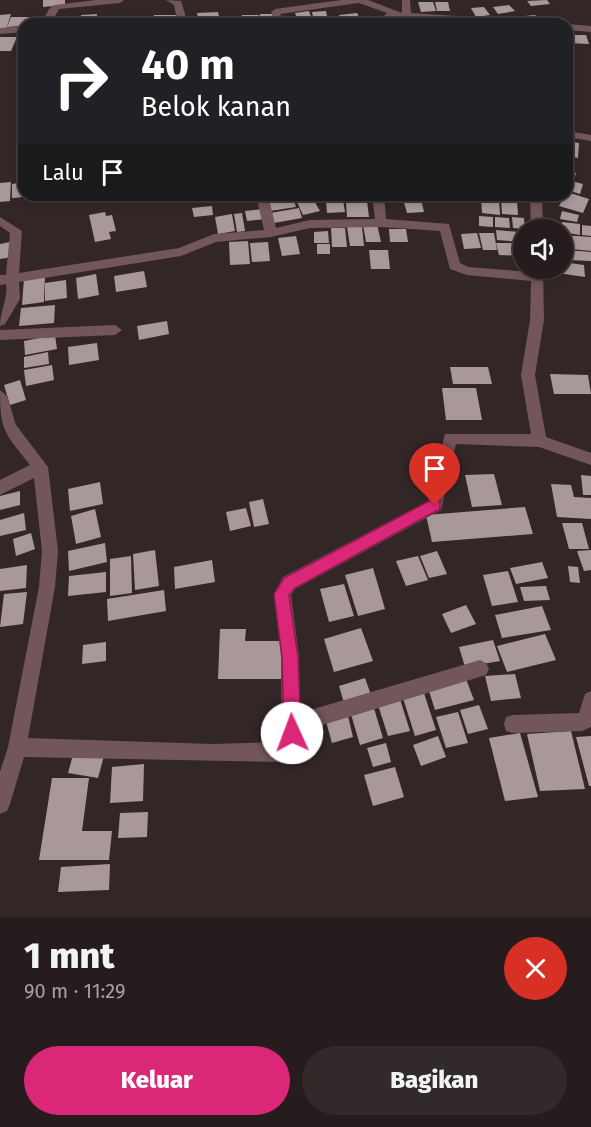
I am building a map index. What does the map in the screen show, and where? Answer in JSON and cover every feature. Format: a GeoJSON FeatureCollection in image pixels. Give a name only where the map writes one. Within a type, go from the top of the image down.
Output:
{"type":"FeatureCollection","features":[{"type":"Feature","properties":{"kind":"street"},"geometry":{"type":"LineString","coordinates":[[48,18],[52,9],[57,7],[118,0]]}},
{"type":"Feature","properties":{"kind":"street"},"geometry":{"type":"LineString","coordinates":[[170,0],[178,3],[182,18]]}},
{"type":"Feature","properties":{"kind":"street"},"geometry":{"type":"LineString","coordinates":[[278,18],[275,12],[360,0],[392,13],[438,18]]}},
{"type":"Feature","properties":{"kind":"street"},"geometry":{"type":"LineString","coordinates":[[406,0],[407,16]]}},
{"type":"Feature","properties":{"kind":"street"},"geometry":{"type":"LineString","coordinates":[[387,18],[392,13]]}},
{"type":"Feature","properties":{"kind":"street"},"geometry":{"type":"LineString","coordinates":[[573,28],[591,29]]}},
{"type":"Feature","properties":{"kind":"street"},"geometry":{"type":"LineString","coordinates":[[0,31],[18,30]]}},
{"type":"Feature","properties":{"kind":"street"},"geometry":{"type":"LineString","coordinates":[[573,135],[591,138]]}},
{"type":"Feature","properties":{"kind":"street"},"geometry":{"type":"LineString","coordinates":[[263,201],[271,233]]}},
{"type":"Feature","properties":{"kind":"street"},"geometry":{"type":"LineString","coordinates":[[379,201],[381,223]]}},
{"type":"Feature","properties":{"kind":"street"},"geometry":{"type":"LineString","coordinates":[[536,201],[537,219]]}},
{"type":"Feature","properties":{"kind":"street"},"geometry":{"type":"LineString","coordinates":[[0,221],[16,231],[6,279],[14,299],[0,321]]}},
{"type":"Feature","properties":{"kind":"street"},"geometry":{"type":"LineString","coordinates":[[6,279],[181,252],[214,238],[271,233],[310,224],[381,223],[445,227],[453,267],[467,271],[513,272]]}},
{"type":"Feature","properties":{"kind":"street"},"geometry":{"type":"LineString","coordinates":[[537,279],[537,320],[528,375],[539,441]]}},
{"type":"Feature","properties":{"kind":"street"},"geometry":{"type":"LineString","coordinates":[[0,335],[115,330]]}},
{"type":"Feature","properties":{"kind":"street"},"geometry":{"type":"LineString","coordinates":[[0,396],[10,428],[40,467],[50,551],[46,587],[17,747],[0,804]]}},
{"type":"Feature","properties":{"kind":"street"},"geometry":{"type":"LineString","coordinates":[[17,747],[147,752],[280,753],[291,747],[290,657],[282,594],[289,583],[435,505],[450,438],[539,441],[591,459]]}},
{"type":"Feature","properties":{"kind":"street"},"geometry":{"type":"LineString","coordinates":[[0,488],[40,467]]}},
{"type":"Feature","properties":{"kind":"street"},"geometry":{"type":"LineString","coordinates":[[292,725],[480,669]]}},
{"type":"Feature","properties":{"kind":"street"},"geometry":{"type":"LineString","coordinates":[[513,724],[582,722],[586,719],[591,700]]}},
{"type":"Feature","properties":{"kind":"building"},"geometry":{"type":"Polygon","coordinates":[[[43,0],[65,0],[65,5],[43,7],[43,0]]]}},
{"type":"Feature","properties":{"kind":"building"},"geometry":{"type":"Polygon","coordinates":[[[547,0],[550,4],[531,6],[527,1],[547,0]]]}},
{"type":"Feature","properties":{"kind":"building"},"geometry":{"type":"Polygon","coordinates":[[[418,2],[433,2],[436,11],[421,12],[418,2]]]}},
{"type":"Feature","properties":{"kind":"building"},"geometry":{"type":"Polygon","coordinates":[[[435,2],[448,2],[450,11],[437,11],[435,2]]]}},
{"type":"Feature","properties":{"kind":"building"},"geometry":{"type":"Polygon","coordinates":[[[509,5],[515,11],[498,14],[493,7],[509,5]]]}},
{"type":"Feature","properties":{"kind":"building"},"geometry":{"type":"Polygon","coordinates":[[[484,7],[490,15],[476,17],[471,8],[484,7]]]}},
{"type":"Feature","properties":{"kind":"building"},"geometry":{"type":"Polygon","coordinates":[[[309,11],[312,18],[297,18],[295,13],[309,11]]]}},
{"type":"Feature","properties":{"kind":"building"},"geometry":{"type":"Polygon","coordinates":[[[326,11],[327,18],[313,18],[312,12],[326,11]]]}},
{"type":"Feature","properties":{"kind":"building"},"geometry":{"type":"Polygon","coordinates":[[[218,12],[219,16],[198,18],[197,13],[218,12]]]}},
{"type":"Feature","properties":{"kind":"building"},"geometry":{"type":"Polygon","coordinates":[[[357,13],[360,18],[340,18],[339,15],[357,13]]]}},
{"type":"Feature","properties":{"kind":"building"},"geometry":{"type":"Polygon","coordinates":[[[11,14],[6,30],[0,30],[0,15],[11,14]]]}},
{"type":"Feature","properties":{"kind":"building"},"geometry":{"type":"Polygon","coordinates":[[[97,14],[97,18],[81,18],[81,15],[97,14]]]}},
{"type":"Feature","properties":{"kind":"building"},"geometry":{"type":"Polygon","coordinates":[[[260,14],[274,14],[274,18],[260,18],[260,14]]]}},
{"type":"Feature","properties":{"kind":"building"},"geometry":{"type":"Polygon","coordinates":[[[154,15],[176,15],[176,18],[154,18],[154,15]]]}},
{"type":"Feature","properties":{"kind":"building"},"geometry":{"type":"Polygon","coordinates":[[[242,15],[259,15],[259,18],[242,18],[242,15]]]}},
{"type":"Feature","properties":{"kind":"building"},"geometry":{"type":"Polygon","coordinates":[[[535,15],[537,18],[516,18],[535,15]]]}},
{"type":"Feature","properties":{"kind":"building"},"geometry":{"type":"Polygon","coordinates":[[[11,17],[48,17],[18,18],[18,26],[7,27],[11,17]]]}},
{"type":"Feature","properties":{"kind":"building"},"geometry":{"type":"Polygon","coordinates":[[[573,35],[586,35],[589,44],[573,43],[573,35]]]}},
{"type":"Feature","properties":{"kind":"building"},"geometry":{"type":"Polygon","coordinates":[[[0,37],[17,37],[11,51],[0,51],[0,37]]]}},
{"type":"Feature","properties":{"kind":"building"},"geometry":{"type":"Polygon","coordinates":[[[573,142],[579,143],[578,158],[573,157],[573,142]]]}},
{"type":"Feature","properties":{"kind":"building"},"geometry":{"type":"Polygon","coordinates":[[[11,182],[10,201],[0,202],[0,183],[11,182]]]}},
{"type":"Feature","properties":{"kind":"building"},"geometry":{"type":"Polygon","coordinates":[[[573,182],[583,184],[580,194],[573,192],[573,182]]]}},
{"type":"Feature","properties":{"kind":"building"},"geometry":{"type":"Polygon","coordinates":[[[18,183],[18,198],[12,198],[12,184],[18,183]]]}},
{"type":"Feature","properties":{"kind":"building"},"geometry":{"type":"Polygon","coordinates":[[[573,194],[589,199],[583,213],[559,206],[562,201],[573,201],[573,194]]]}},
{"type":"Feature","properties":{"kind":"building"},"geometry":{"type":"Polygon","coordinates":[[[267,201],[294,201],[296,207],[270,211],[267,201]]]}},
{"type":"Feature","properties":{"kind":"building"},"geometry":{"type":"Polygon","coordinates":[[[314,201],[320,211],[303,215],[297,202],[314,201]]]}},
{"type":"Feature","properties":{"kind":"building"},"geometry":{"type":"Polygon","coordinates":[[[326,201],[343,201],[345,212],[327,213],[326,201]]]}},
{"type":"Feature","properties":{"kind":"building"},"geometry":{"type":"Polygon","coordinates":[[[367,201],[369,217],[347,217],[346,202],[367,201]]]}},
{"type":"Feature","properties":{"kind":"building"},"geometry":{"type":"Polygon","coordinates":[[[404,201],[421,201],[424,212],[407,213],[404,201]]]}},
{"type":"Feature","properties":{"kind":"building"},"geometry":{"type":"Polygon","coordinates":[[[481,201],[499,201],[500,215],[482,213],[481,201]]]}},
{"type":"Feature","properties":{"kind":"building"},"geometry":{"type":"Polygon","coordinates":[[[501,201],[517,201],[518,215],[502,214],[501,201]]]}},
{"type":"Feature","properties":{"kind":"building"},"geometry":{"type":"Polygon","coordinates":[[[212,206],[213,215],[194,217],[192,208],[212,206]]]}},
{"type":"Feature","properties":{"kind":"building"},"geometry":{"type":"Polygon","coordinates":[[[299,208],[302,218],[274,223],[270,213],[299,208]]]}},
{"type":"Feature","properties":{"kind":"building"},"geometry":{"type":"Polygon","coordinates":[[[264,209],[266,219],[247,221],[245,211],[264,209]]]}},
{"type":"Feature","properties":{"kind":"building"},"geometry":{"type":"Polygon","coordinates":[[[562,211],[579,215],[577,222],[573,221],[573,219],[560,219],[562,211]]]}},
{"type":"Feature","properties":{"kind":"building"},"geometry":{"type":"Polygon","coordinates":[[[105,212],[106,216],[112,215],[116,231],[109,232],[111,239],[95,242],[89,215],[105,212]]]}},
{"type":"Feature","properties":{"kind":"building"},"geometry":{"type":"Polygon","coordinates":[[[242,213],[245,231],[237,232],[234,214],[242,213]]]}},
{"type":"Feature","properties":{"kind":"building"},"geometry":{"type":"Polygon","coordinates":[[[232,214],[235,231],[218,234],[215,217],[232,214]]]}},
{"type":"Feature","properties":{"kind":"building"},"geometry":{"type":"Polygon","coordinates":[[[479,216],[493,217],[493,227],[479,226],[479,216]]]}},
{"type":"Feature","properties":{"kind":"building"},"geometry":{"type":"Polygon","coordinates":[[[495,217],[509,218],[510,228],[495,227],[495,217]]]}},
{"type":"Feature","properties":{"kind":"building"},"geometry":{"type":"Polygon","coordinates":[[[573,223],[580,224],[580,235],[573,234],[573,223]]]}},
{"type":"Feature","properties":{"kind":"building"},"geometry":{"type":"Polygon","coordinates":[[[377,224],[381,242],[366,242],[363,225],[377,224]]]}},
{"type":"Feature","properties":{"kind":"building"},"geometry":{"type":"Polygon","coordinates":[[[582,225],[591,226],[591,236],[582,235],[582,225]]]}},
{"type":"Feature","properties":{"kind":"building"},"geometry":{"type":"Polygon","coordinates":[[[347,227],[362,227],[364,246],[350,246],[347,227]]]}},
{"type":"Feature","properties":{"kind":"building"},"geometry":{"type":"Polygon","coordinates":[[[331,228],[345,228],[347,247],[332,247],[331,228]]]}},
{"type":"Feature","properties":{"kind":"building"},"geometry":{"type":"Polygon","coordinates":[[[389,229],[406,229],[408,242],[390,242],[389,229]]]}},
{"type":"Feature","properties":{"kind":"building"},"geometry":{"type":"Polygon","coordinates":[[[496,230],[513,231],[513,241],[497,240],[496,230]]]}},
{"type":"Feature","properties":{"kind":"building"},"geometry":{"type":"Polygon","coordinates":[[[328,231],[329,243],[314,243],[314,232],[328,231]]]}},
{"type":"Feature","properties":{"kind":"building"},"geometry":{"type":"Polygon","coordinates":[[[477,233],[481,248],[464,249],[461,234],[477,233]]]}},
{"type":"Feature","properties":{"kind":"building"},"geometry":{"type":"Polygon","coordinates":[[[479,233],[494,233],[497,250],[483,250],[479,233]]]}},
{"type":"Feature","properties":{"kind":"building"},"geometry":{"type":"Polygon","coordinates":[[[296,236],[300,254],[282,256],[278,238],[296,236]]]}},
{"type":"Feature","properties":{"kind":"building"},"geometry":{"type":"Polygon","coordinates":[[[573,236],[591,237],[591,251],[573,249],[573,236]]]}},
{"type":"Feature","properties":{"kind":"building"},"geometry":{"type":"Polygon","coordinates":[[[248,241],[250,264],[230,265],[229,242],[248,241]]]}},
{"type":"Feature","properties":{"kind":"building"},"geometry":{"type":"Polygon","coordinates":[[[10,242],[12,257],[0,259],[0,244],[10,242]]]}},
{"type":"Feature","properties":{"kind":"building"},"geometry":{"type":"Polygon","coordinates":[[[268,242],[270,261],[252,262],[250,243],[268,242]]]}},
{"type":"Feature","properties":{"kind":"building"},"geometry":{"type":"Polygon","coordinates":[[[496,243],[513,243],[513,256],[499,255],[496,243]]]}},
{"type":"Feature","properties":{"kind":"building"},"geometry":{"type":"Polygon","coordinates":[[[317,244],[330,244],[330,254],[317,254],[317,244]]]}},
{"type":"Feature","properties":{"kind":"building"},"geometry":{"type":"Polygon","coordinates":[[[369,250],[388,250],[390,269],[371,269],[369,250]]]}},
{"type":"Feature","properties":{"kind":"building"},"geometry":{"type":"Polygon","coordinates":[[[573,250],[591,252],[591,261],[573,260],[573,250]]]}},
{"type":"Feature","properties":{"kind":"building"},"geometry":{"type":"Polygon","coordinates":[[[573,264],[584,265],[585,277],[573,275],[573,264]]]}},
{"type":"Feature","properties":{"kind":"building"},"geometry":{"type":"Polygon","coordinates":[[[144,271],[147,287],[116,292],[114,276],[144,271]]]}},
{"type":"Feature","properties":{"kind":"building"},"geometry":{"type":"Polygon","coordinates":[[[96,274],[99,295],[78,299],[76,278],[96,274]]]}},
{"type":"Feature","properties":{"kind":"building"},"geometry":{"type":"Polygon","coordinates":[[[45,275],[44,302],[22,305],[24,278],[45,275]]]}},
{"type":"Feature","properties":{"kind":"building"},"geometry":{"type":"Polygon","coordinates":[[[66,280],[67,298],[45,301],[45,283],[66,280]]]}},
{"type":"Feature","properties":{"kind":"building"},"geometry":{"type":"Polygon","coordinates":[[[55,305],[54,323],[19,326],[21,308],[55,305]]]}},
{"type":"Feature","properties":{"kind":"building"},"geometry":{"type":"Polygon","coordinates":[[[167,321],[169,334],[139,340],[137,326],[167,321]]]}},
{"type":"Feature","properties":{"kind":"building"},"geometry":{"type":"Polygon","coordinates":[[[55,335],[57,349],[25,355],[24,341],[55,335]]]}},
{"type":"Feature","properties":{"kind":"building"},"geometry":{"type":"Polygon","coordinates":[[[97,343],[99,360],[69,365],[68,347],[97,343]]]}},
{"type":"Feature","properties":{"kind":"building"},"geometry":{"type":"Polygon","coordinates":[[[48,352],[49,364],[24,368],[24,357],[48,352]]]}},
{"type":"Feature","properties":{"kind":"building"},"geometry":{"type":"Polygon","coordinates":[[[52,365],[54,380],[26,386],[24,370],[52,365]]]}},
{"type":"Feature","properties":{"kind":"building"},"geometry":{"type":"Polygon","coordinates":[[[450,367],[488,367],[492,384],[453,384],[450,367]]]}},
{"type":"Feature","properties":{"kind":"building"},"geometry":{"type":"Polygon","coordinates":[[[550,374],[588,375],[591,394],[554,394],[550,374]]]}},
{"type":"Feature","properties":{"kind":"building"},"geometry":{"type":"Polygon","coordinates":[[[20,380],[26,400],[10,405],[4,385],[20,380]]]}},
{"type":"Feature","properties":{"kind":"building"},"geometry":{"type":"Polygon","coordinates":[[[442,388],[476,388],[482,420],[446,420],[442,388]]]}},
{"type":"Feature","properties":{"kind":"building"},"geometry":{"type":"Polygon","coordinates":[[[494,474],[502,505],[472,507],[465,475],[494,474]]]}},
{"type":"Feature","properties":{"kind":"building"},"geometry":{"type":"Polygon","coordinates":[[[581,475],[591,476],[591,495],[583,495],[581,475]]]}},
{"type":"Feature","properties":{"kind":"building"},"geometry":{"type":"Polygon","coordinates":[[[100,482],[103,504],[70,511],[68,489],[100,482]]]}},
{"type":"Feature","properties":{"kind":"building"},"geometry":{"type":"Polygon","coordinates":[[[551,484],[571,485],[574,497],[591,498],[591,519],[557,517],[551,484]]]}},
{"type":"Feature","properties":{"kind":"building"},"geometry":{"type":"Polygon","coordinates":[[[20,491],[20,505],[0,510],[0,496],[20,491]]]}},
{"type":"Feature","properties":{"kind":"building"},"geometry":{"type":"Polygon","coordinates":[[[263,499],[269,524],[254,527],[249,502],[263,499]]]}},
{"type":"Feature","properties":{"kind":"building"},"geometry":{"type":"Polygon","coordinates":[[[525,507],[533,534],[432,542],[426,515],[525,507]]]}},
{"type":"Feature","properties":{"kind":"building"},"geometry":{"type":"Polygon","coordinates":[[[246,508],[251,526],[230,531],[226,512],[246,508]]]}},
{"type":"Feature","properties":{"kind":"building"},"geometry":{"type":"Polygon","coordinates":[[[95,509],[101,537],[76,544],[71,516],[95,509]]]}},
{"type":"Feature","properties":{"kind":"building"},"geometry":{"type":"Polygon","coordinates":[[[24,513],[26,530],[0,536],[0,520],[24,513]]]}},
{"type":"Feature","properties":{"kind":"building"},"geometry":{"type":"Polygon","coordinates":[[[562,523],[582,523],[589,549],[569,549],[562,523]]]}},
{"type":"Feature","properties":{"kind":"building"},"geometry":{"type":"Polygon","coordinates":[[[31,533],[35,549],[16,556],[13,539],[31,533]]]}},
{"type":"Feature","properties":{"kind":"building"},"geometry":{"type":"Polygon","coordinates":[[[105,543],[107,562],[69,571],[68,551],[105,543]]]}},
{"type":"Feature","properties":{"kind":"building"},"geometry":{"type":"Polygon","coordinates":[[[155,550],[159,586],[135,590],[133,554],[155,550]]]}},
{"type":"Feature","properties":{"kind":"building"},"geometry":{"type":"Polygon","coordinates":[[[591,550],[591,570],[584,571],[577,551],[591,550]]]}},
{"type":"Feature","properties":{"kind":"building"},"geometry":{"type":"Polygon","coordinates":[[[437,551],[447,574],[429,578],[420,556],[437,551]]]}},
{"type":"Feature","properties":{"kind":"building"},"geometry":{"type":"Polygon","coordinates":[[[131,556],[132,593],[110,596],[110,559],[131,556]]]}},
{"type":"Feature","properties":{"kind":"building"},"geometry":{"type":"Polygon","coordinates":[[[418,556],[428,580],[406,586],[396,561],[418,556]]]}},
{"type":"Feature","properties":{"kind":"building"},"geometry":{"type":"Polygon","coordinates":[[[212,560],[215,582],[175,589],[174,567],[212,560]]]}},
{"type":"Feature","properties":{"kind":"building"},"geometry":{"type":"Polygon","coordinates":[[[542,562],[548,578],[516,584],[510,568],[542,562]]]}},
{"type":"Feature","properties":{"kind":"building"},"geometry":{"type":"Polygon","coordinates":[[[27,565],[26,588],[0,591],[0,569],[27,565]]]}},
{"type":"Feature","properties":{"kind":"building"},"geometry":{"type":"Polygon","coordinates":[[[568,566],[578,567],[580,583],[570,582],[568,566]]]}},
{"type":"Feature","properties":{"kind":"building"},"geometry":{"type":"Polygon","coordinates":[[[373,568],[385,609],[358,616],[345,575],[373,568]]]}},
{"type":"Feature","properties":{"kind":"building"},"geometry":{"type":"Polygon","coordinates":[[[508,571],[518,602],[492,606],[483,575],[508,571]]]}},
{"type":"Feature","properties":{"kind":"building"},"geometry":{"type":"Polygon","coordinates":[[[106,572],[106,592],[68,596],[69,576],[106,572]]]}},
{"type":"Feature","properties":{"kind":"building"},"geometry":{"type":"Polygon","coordinates":[[[344,584],[354,616],[329,622],[320,589],[344,584]]]}},
{"type":"Feature","properties":{"kind":"building"},"geometry":{"type":"Polygon","coordinates":[[[546,586],[550,600],[524,601],[520,587],[546,586]]]}},
{"type":"Feature","properties":{"kind":"building"},"geometry":{"type":"Polygon","coordinates":[[[164,590],[166,611],[108,621],[107,599],[164,590]]]}},
{"type":"Feature","properties":{"kind":"building"},"geometry":{"type":"Polygon","coordinates":[[[27,592],[23,624],[0,627],[4,594],[27,592]]]}},
{"type":"Feature","properties":{"kind":"building"},"geometry":{"type":"Polygon","coordinates":[[[466,605],[476,624],[451,633],[442,614],[466,605]]]}},
{"type":"Feature","properties":{"kind":"building"},"geometry":{"type":"Polygon","coordinates":[[[542,606],[551,630],[502,638],[495,615],[542,606]]]}},
{"type":"Feature","properties":{"kind":"building"},"geometry":{"type":"Polygon","coordinates":[[[361,628],[373,661],[334,672],[324,639],[361,628]]]}},
{"type":"Feature","properties":{"kind":"building"},"geometry":{"type":"Polygon","coordinates":[[[220,629],[246,629],[245,641],[282,641],[281,679],[218,679],[220,629]]]}},
{"type":"Feature","properties":{"kind":"building"},"geometry":{"type":"Polygon","coordinates":[[[545,634],[556,660],[507,672],[497,646],[545,634]]]}},
{"type":"Feature","properties":{"kind":"building"},"geometry":{"type":"Polygon","coordinates":[[[493,640],[500,661],[465,667],[459,647],[493,640]]]}},
{"type":"Feature","properties":{"kind":"building"},"geometry":{"type":"Polygon","coordinates":[[[106,642],[106,661],[82,664],[83,645],[106,642]]]}},
{"type":"Feature","properties":{"kind":"building"},"geometry":{"type":"Polygon","coordinates":[[[515,674],[521,698],[491,701],[485,676],[515,674]]]}},
{"type":"Feature","properties":{"kind":"building"},"geometry":{"type":"Polygon","coordinates":[[[365,678],[371,695],[344,703],[339,686],[365,678]]]}},
{"type":"Feature","properties":{"kind":"building"},"geometry":{"type":"Polygon","coordinates":[[[466,679],[474,700],[435,710],[428,688],[466,679]]]}},
{"type":"Feature","properties":{"kind":"building"},"geometry":{"type":"Polygon","coordinates":[[[423,690],[436,730],[415,736],[402,695],[423,690]]]}},
{"type":"Feature","properties":{"kind":"building"},"geometry":{"type":"Polygon","coordinates":[[[399,696],[410,731],[388,736],[377,702],[399,696]]]}},
{"type":"Feature","properties":{"kind":"building"},"geometry":{"type":"Polygon","coordinates":[[[373,705],[383,738],[360,745],[350,711],[373,705]]]}},
{"type":"Feature","properties":{"kind":"building"},"geometry":{"type":"Polygon","coordinates":[[[479,705],[488,729],[468,734],[460,710],[479,705]]]}},
{"type":"Feature","properties":{"kind":"building"},"geometry":{"type":"Polygon","coordinates":[[[347,712],[353,737],[332,743],[325,718],[347,712]]]}},
{"type":"Feature","properties":{"kind":"building"},"geometry":{"type":"Polygon","coordinates":[[[458,712],[468,743],[446,748],[436,717],[458,712]]]}},
{"type":"Feature","properties":{"kind":"building"},"geometry":{"type":"Polygon","coordinates":[[[571,731],[585,789],[540,791],[527,734],[571,731]]]}},
{"type":"Feature","properties":{"kind":"building"},"geometry":{"type":"Polygon","coordinates":[[[520,733],[538,797],[505,801],[489,738],[520,733]]]}},
{"type":"Feature","properties":{"kind":"building"},"geometry":{"type":"Polygon","coordinates":[[[438,736],[446,757],[421,766],[413,745],[438,736]]]}},
{"type":"Feature","properties":{"kind":"building"},"geometry":{"type":"Polygon","coordinates":[[[591,736],[591,786],[589,786],[576,737],[591,736]]]}},
{"type":"Feature","properties":{"kind":"building"},"geometry":{"type":"Polygon","coordinates":[[[386,743],[391,762],[373,767],[367,748],[386,743]]]}},
{"type":"Feature","properties":{"kind":"building"},"geometry":{"type":"Polygon","coordinates":[[[74,751],[104,756],[98,778],[68,773],[74,751]]]}},
{"type":"Feature","properties":{"kind":"building"},"geometry":{"type":"Polygon","coordinates":[[[144,764],[143,801],[110,803],[112,767],[144,764]]]}},
{"type":"Feature","properties":{"kind":"building"},"geometry":{"type":"Polygon","coordinates":[[[395,767],[404,797],[373,806],[364,775],[395,767]]]}},
{"type":"Feature","properties":{"kind":"building"},"geometry":{"type":"Polygon","coordinates":[[[52,778],[89,778],[82,831],[112,831],[109,860],[39,860],[52,778]]]}},
{"type":"Feature","properties":{"kind":"building"},"geometry":{"type":"Polygon","coordinates":[[[148,812],[147,837],[118,838],[120,813],[148,812]]]}},
{"type":"Feature","properties":{"kind":"building"},"geometry":{"type":"Polygon","coordinates":[[[110,864],[109,890],[58,892],[61,867],[110,864]]]}},
{"type":"Feature","properties":{"kind":"route"},"geometry":{"type":"LineString","coordinates":[[292,733],[290,657],[282,594],[289,583],[435,505]]}}]}
